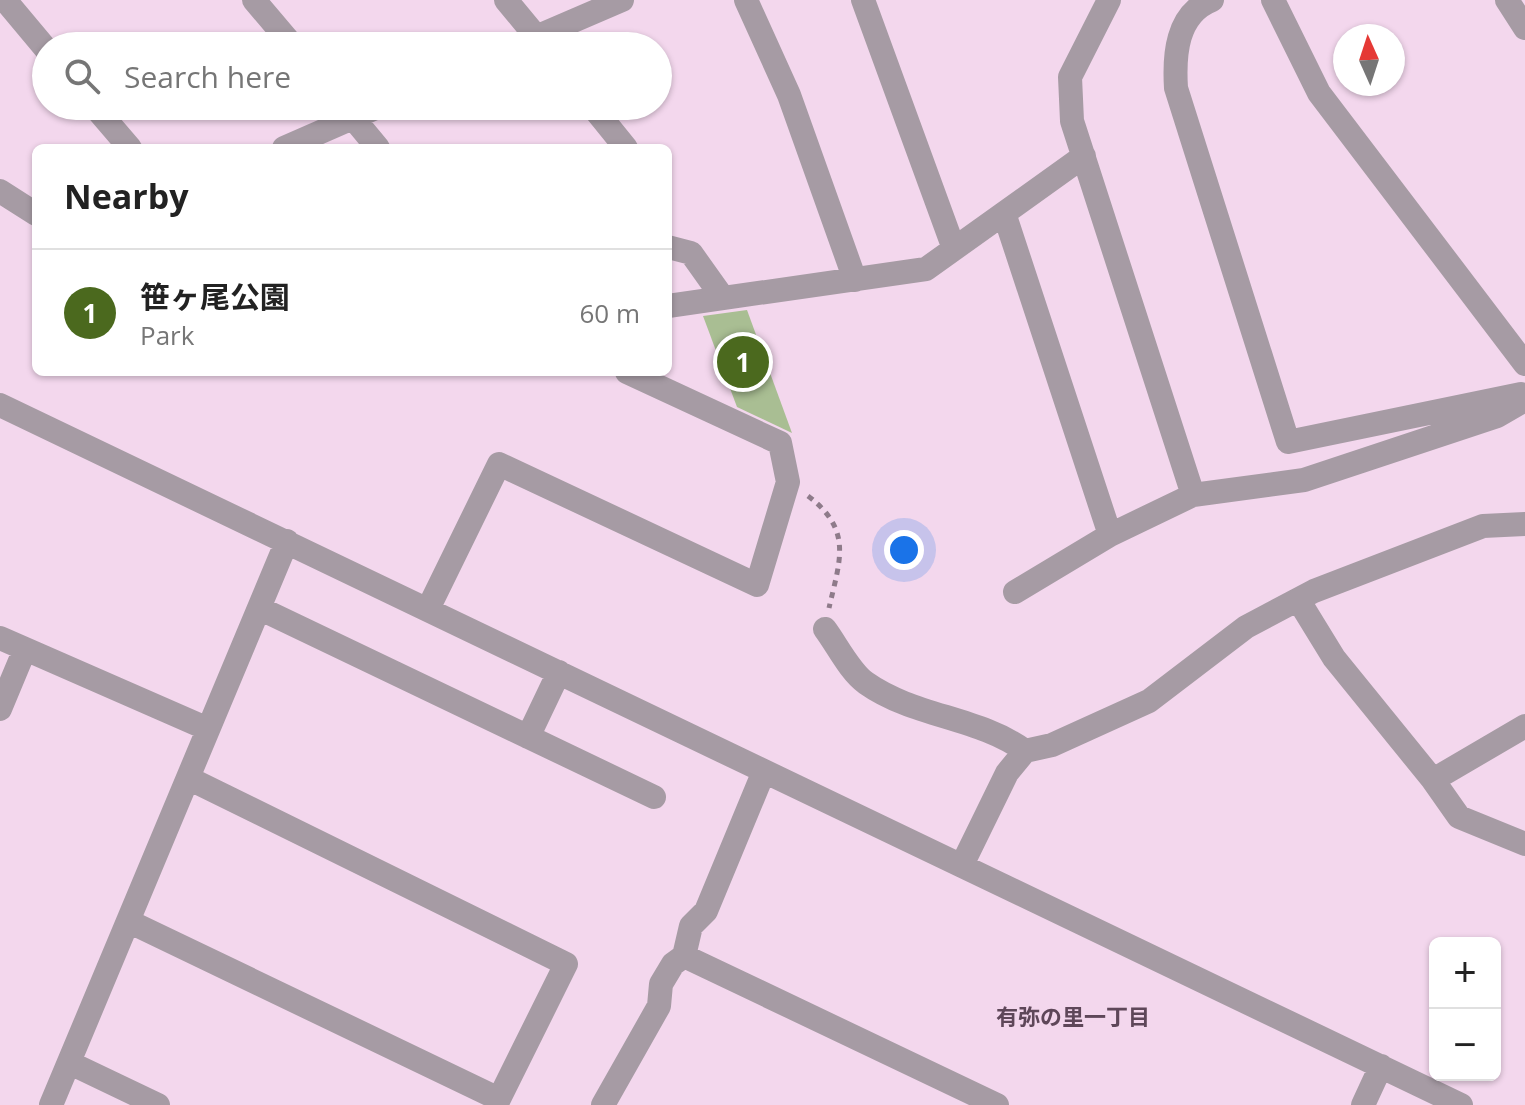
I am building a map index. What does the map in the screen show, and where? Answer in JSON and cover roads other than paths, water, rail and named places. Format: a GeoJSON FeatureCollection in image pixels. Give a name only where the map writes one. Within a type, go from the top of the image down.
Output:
{"type":"FeatureCollection","features":[{"type":"Feature","properties":{"kind":"street"},"geometry":{"type":"LineString","coordinates":[[5,0],[32,32]]}},
{"type":"Feature","properties":{"kind":"street"},"geometry":{"type":"LineString","coordinates":[[254,0],[281,32]]}},
{"type":"Feature","properties":{"kind":"street"},"geometry":{"type":"LineString","coordinates":[[506,0],[525,32]]}},
{"type":"Feature","properties":{"kind":"street"},"geometry":{"type":"LineString","coordinates":[[555,32],[622,0]]}},
{"type":"Feature","properties":{"kind":"street"},"geometry":{"type":"LineString","coordinates":[[746,0],[789,95],[855,280]]}},
{"type":"Feature","properties":{"kind":"street"},"geometry":{"type":"LineString","coordinates":[[863,0],[954,249]]}},
{"type":"Feature","properties":{"kind":"street"},"geometry":{"type":"LineString","coordinates":[[1109,0],[1070,77],[1072,121],[1193,495]]}},
{"type":"Feature","properties":{"kind":"street"},"geometry":{"type":"LineString","coordinates":[[1212,0],[1204,3],[1187,20],[1173,52],[1176,88],[1288,442],[1525,393]]}},
{"type":"Feature","properties":{"kind":"street"},"geometry":{"type":"LineString","coordinates":[[1273,0],[1319,93],[1525,364]]}},
{"type":"Feature","properties":{"kind":"street"},"geometry":{"type":"LineString","coordinates":[[1507,0],[1525,28]]}},
{"type":"Feature","properties":{"kind":"street"},"geometry":{"type":"LineString","coordinates":[[106,120],[127,144]]}},
{"type":"Feature","properties":{"kind":"street"},"geometry":{"type":"LineString","coordinates":[[291,144],[334,120]]}},
{"type":"Feature","properties":{"kind":"street"},"geometry":{"type":"LineString","coordinates":[[355,120],[375,144]]}},
{"type":"Feature","properties":{"kind":"street"},"geometry":{"type":"LineString","coordinates":[[603,120],[623,144]]}},
{"type":"Feature","properties":{"kind":"street"},"geometry":{"type":"LineString","coordinates":[[672,305],[926,269],[1005,216],[1084,156]]}},
{"type":"Feature","properties":{"kind":"street"},"geometry":{"type":"LineString","coordinates":[[0,191],[32,211]]}},
{"type":"Feature","properties":{"kind":"street"},"geometry":{"type":"LineString","coordinates":[[1005,216],[1110,535]]}},
{"type":"Feature","properties":{"kind":"street"},"geometry":{"type":"LineString","coordinates":[[672,248],[691,253],[723,298]]}},
{"type":"Feature","properties":{"kind":"street"},"geometry":{"type":"LineString","coordinates":[[428,609],[499,464],[757,585],[788,482],[780,443],[636,376]]}},
{"type":"Feature","properties":{"kind":"street"},"geometry":{"type":"LineString","coordinates":[[1015,592],[1110,535],[1193,495],[1304,480],[1497,416],[1525,400]]}},
{"type":"Feature","properties":{"kind":"street"},"geometry":{"type":"LineString","coordinates":[[0,405],[1461,1105]]}},
{"type":"Feature","properties":{"kind":"street"},"geometry":{"type":"LineString","coordinates":[[962,865],[1007,773],[1025,751],[1052,745],[1149,701],[1246,627],[1314,591],[1483,526],[1525,524]]}},
{"type":"Feature","properties":{"kind":"street"},"geometry":{"type":"LineString","coordinates":[[51,1105],[287,541]]}},
{"type":"Feature","properties":{"kind":"street"},"geometry":{"type":"LineString","coordinates":[[1299,601],[1334,658],[1433,780],[1459,817],[1525,844]]}},
{"type":"Feature","properties":{"kind":"street"},"geometry":{"type":"LineString","coordinates":[[259,608],[654,797]]}},
{"type":"Feature","properties":{"kind":"street"},"geometry":{"type":"LineString","coordinates":[[825,629],[864,682],[930,714],[1005,736],[1025,751]]}},
{"type":"Feature","properties":{"kind":"street"},"geometry":{"type":"LineString","coordinates":[[0,638],[208,729]]}},
{"type":"Feature","properties":{"kind":"street"},"geometry":{"type":"LineString","coordinates":[[0,709],[25,649]]}},
{"type":"Feature","properties":{"kind":"street"},"geometry":{"type":"LineString","coordinates":[[528,737],[559,672]]}},
{"type":"Feature","properties":{"kind":"street"},"geometry":{"type":"LineString","coordinates":[[1433,780],[1525,726]]}},
{"type":"Feature","properties":{"kind":"street"},"geometry":{"type":"LineString","coordinates":[[603,1105],[659,1006],[661,984],[684,956],[691,926],[706,911],[764,771]]}},
{"type":"Feature","properties":{"kind":"street"},"geometry":{"type":"LineString","coordinates":[[128,921],[498,1102],[566,964],[188,778]]}},
{"type":"Feature","properties":{"kind":"street"},"geometry":{"type":"LineString","coordinates":[[684,956],[997,1105]]}},
{"type":"Feature","properties":{"kind":"street"},"geometry":{"type":"LineString","coordinates":[[70,1063],[158,1105]]}},
{"type":"Feature","properties":{"kind":"street"},"geometry":{"type":"LineString","coordinates":[[1363,1105],[1381,1066]]}},
{"type":"Feature","properties":{"kind":"place","name":"笹ヶ尾公園"},"geometry":{"type":"Point","coordinates":[743,362]}},
{"type":"Feature","properties":{"kind":"district","name":"有弥の里一丁目"},"geometry":{"type":"Point","coordinates":[1073,1017]}}]}
